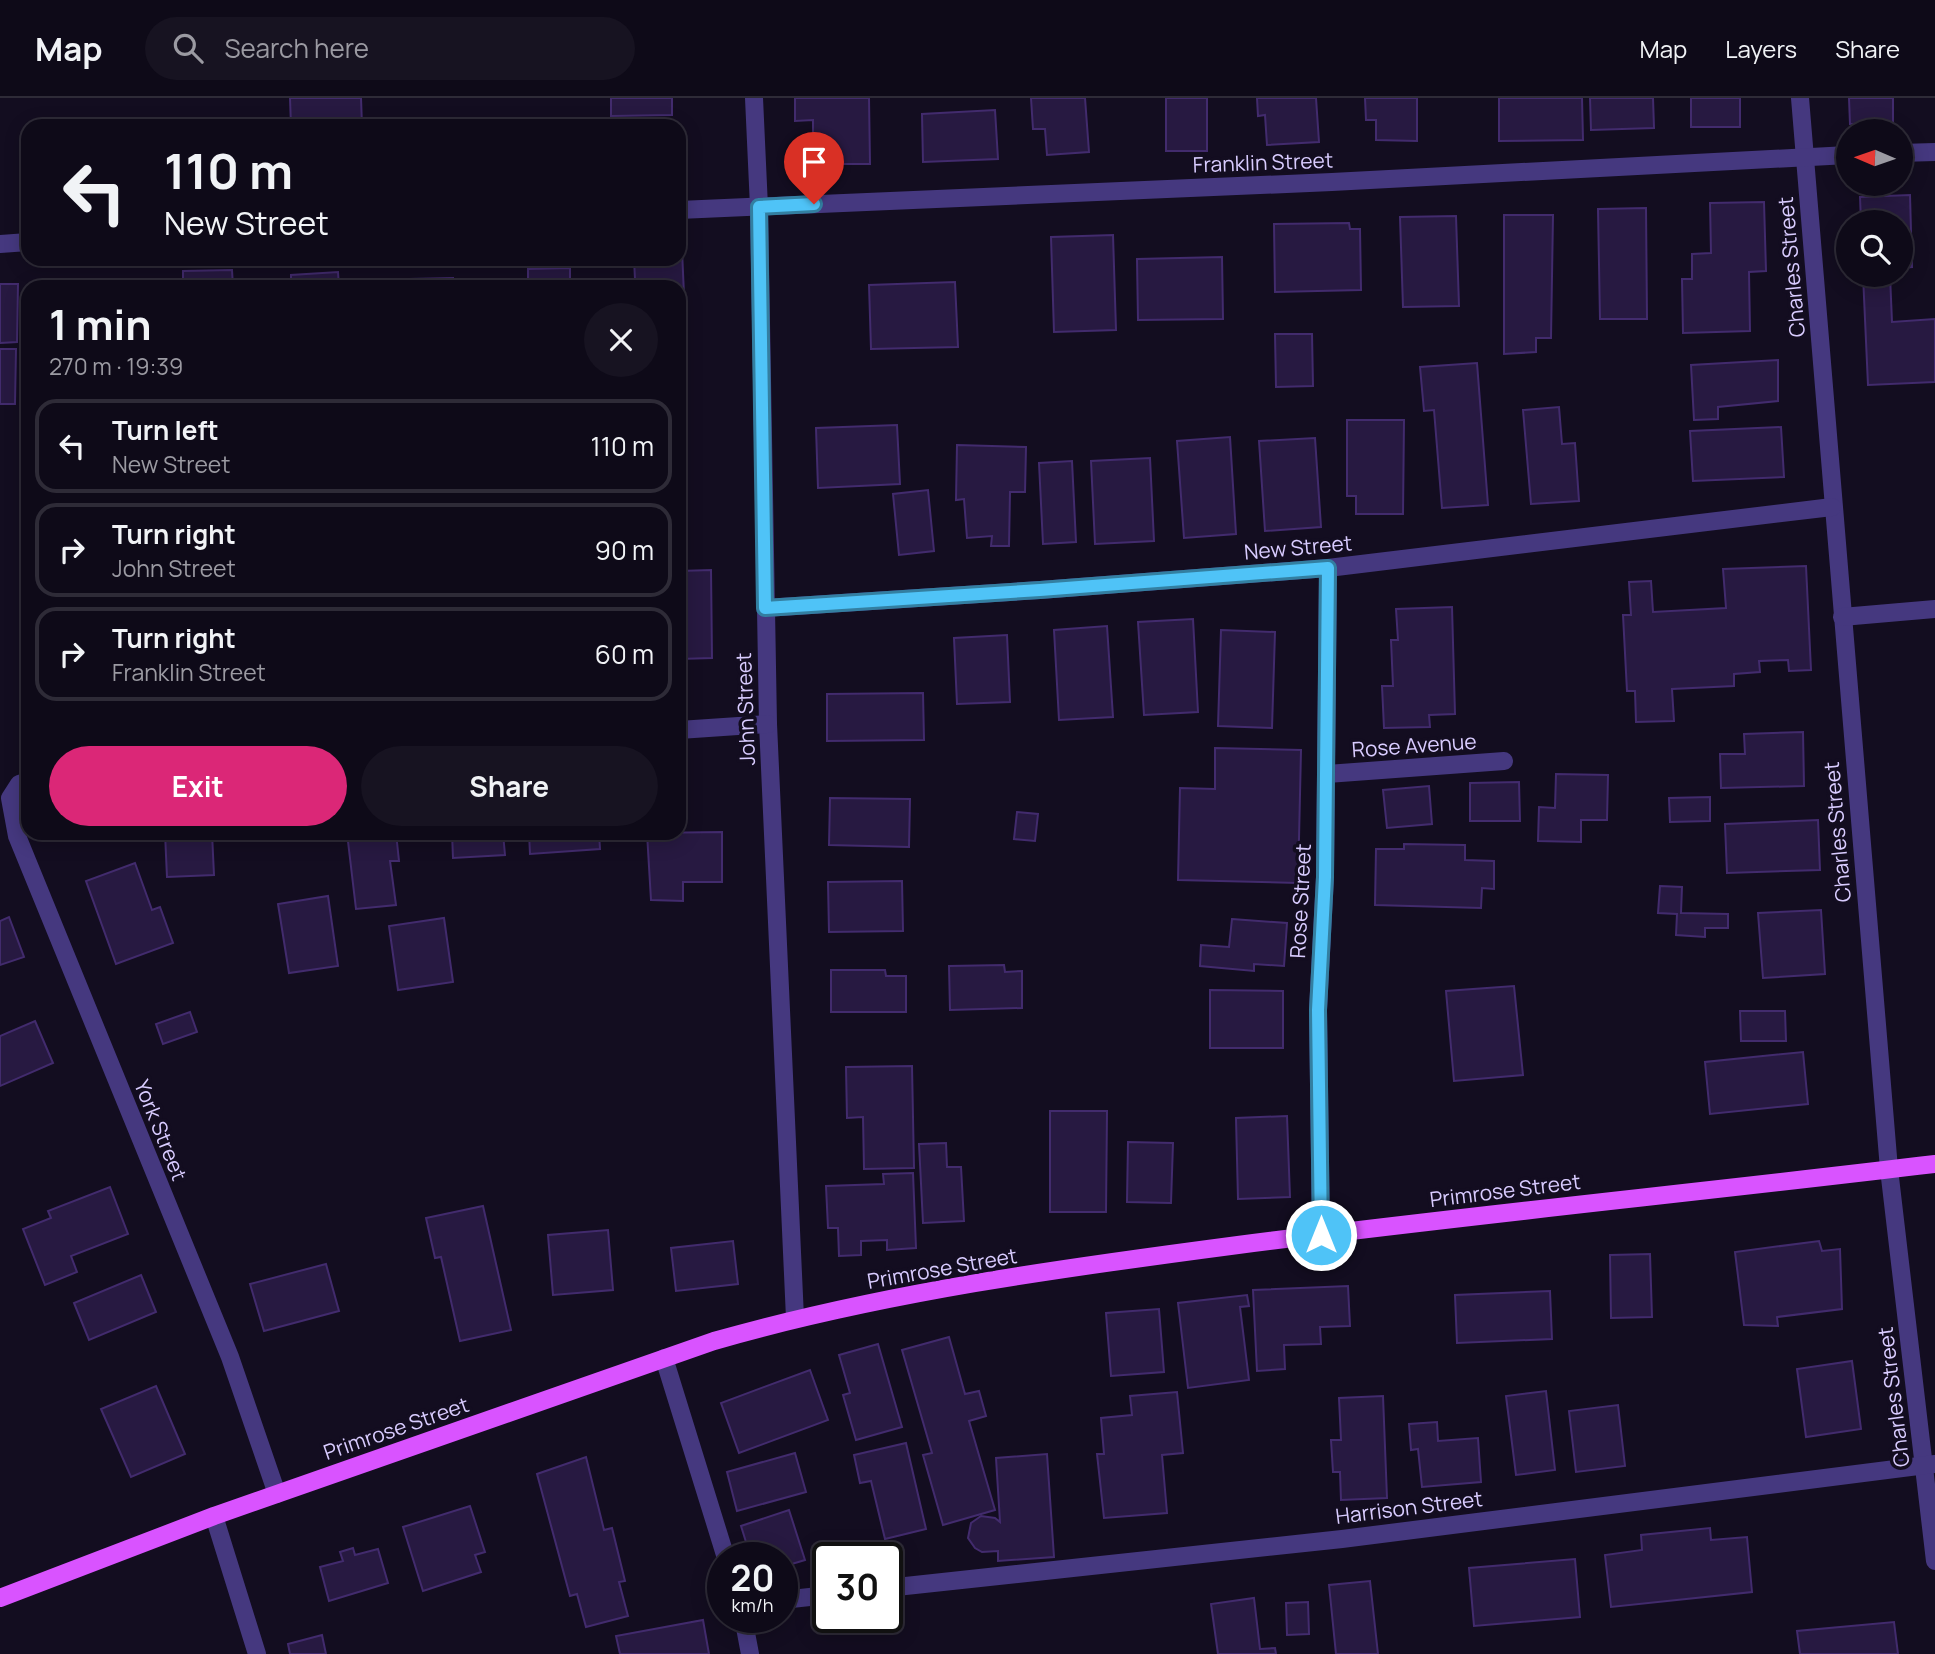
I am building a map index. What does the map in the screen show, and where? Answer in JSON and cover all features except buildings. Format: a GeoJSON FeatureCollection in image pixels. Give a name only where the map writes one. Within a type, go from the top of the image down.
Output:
{"type":"FeatureCollection","features":[{"type":"Feature","properties":{"kind":"main road","name":"Primrose Street"},"geometry":{"type":"LineString","coordinates":[[0,1598],[214,1516],[664,1358],[795,1318],[1005,1279],[1321,1235],[1935,1164]]}},
{"type":"Feature","properties":{"kind":"street","name":"John Street"},"geometry":{"type":"LineString","coordinates":[[754,98],[759,207],[768,724],[795,1318]]}},
{"type":"Feature","properties":{"kind":"street","name":"Charles Street"},"geometry":{"type":"LineString","coordinates":[[1800,98],[1889,1169],[1930,1465],[1935,1561]]}},
{"type":"Feature","properties":{"kind":"street"},"geometry":{"type":"LineString","coordinates":[[1913,153],[1935,152]]}},
{"type":"Feature","properties":{"kind":"street","name":"Franklin Street"},"geometry":{"type":"LineString","coordinates":[[686,210],[1332,182],[1836,156]]}},
{"type":"Feature","properties":{"kind":"street"},"geometry":{"type":"LineString","coordinates":[[0,244],[21,242]]}},
{"type":"Feature","properties":{"kind":"street","name":"New Street"},"geometry":{"type":"LineString","coordinates":[[765,608],[1328,568],[1832,507]]}},
{"type":"Feature","properties":{"kind":"street","name":"Rose Street"},"geometry":{"type":"LineString","coordinates":[[1321,1235],[1318,1010],[1325,877],[1328,568]]}},
{"type":"Feature","properties":{"kind":"street"},"geometry":{"type":"LineString","coordinates":[[1842,617],[1935,609]]}},
{"type":"Feature","properties":{"kind":"street"},"geometry":{"type":"LineString","coordinates":[[686,730],[768,724]]}},
{"type":"Feature","properties":{"kind":"street","name":"Rose Avenue"},"geometry":{"type":"LineString","coordinates":[[1327,774],[1504,761]]}},
{"type":"Feature","properties":{"kind":"street","name":"York Street"},"geometry":{"type":"LineString","coordinates":[[21,785],[10,798],[17,835],[230,1357],[278,1494]]}},
{"type":"Feature","properties":{"kind":"street"},"geometry":{"type":"LineString","coordinates":[[664,1358],[721,1542]]}},
{"type":"Feature","properties":{"kind":"street","name":"Harrison Street"},"geometry":{"type":"LineString","coordinates":[[903,1586],[1342,1539],[1930,1465]]}},
{"type":"Feature","properties":{"kind":"street"},"geometry":{"type":"LineString","coordinates":[[214,1516],[257,1654]]}},
{"type":"Feature","properties":{"kind":"street"},"geometry":{"type":"LineString","coordinates":[[746,1633],[750,1654]]}},
{"type":"Feature","properties":{"kind":"route"},"geometry":{"type":"LineString","coordinates":[[814,204],[759,207],[765,608],[1328,568],[1325,877],[1318,1010],[1321,1235]]}}]}
